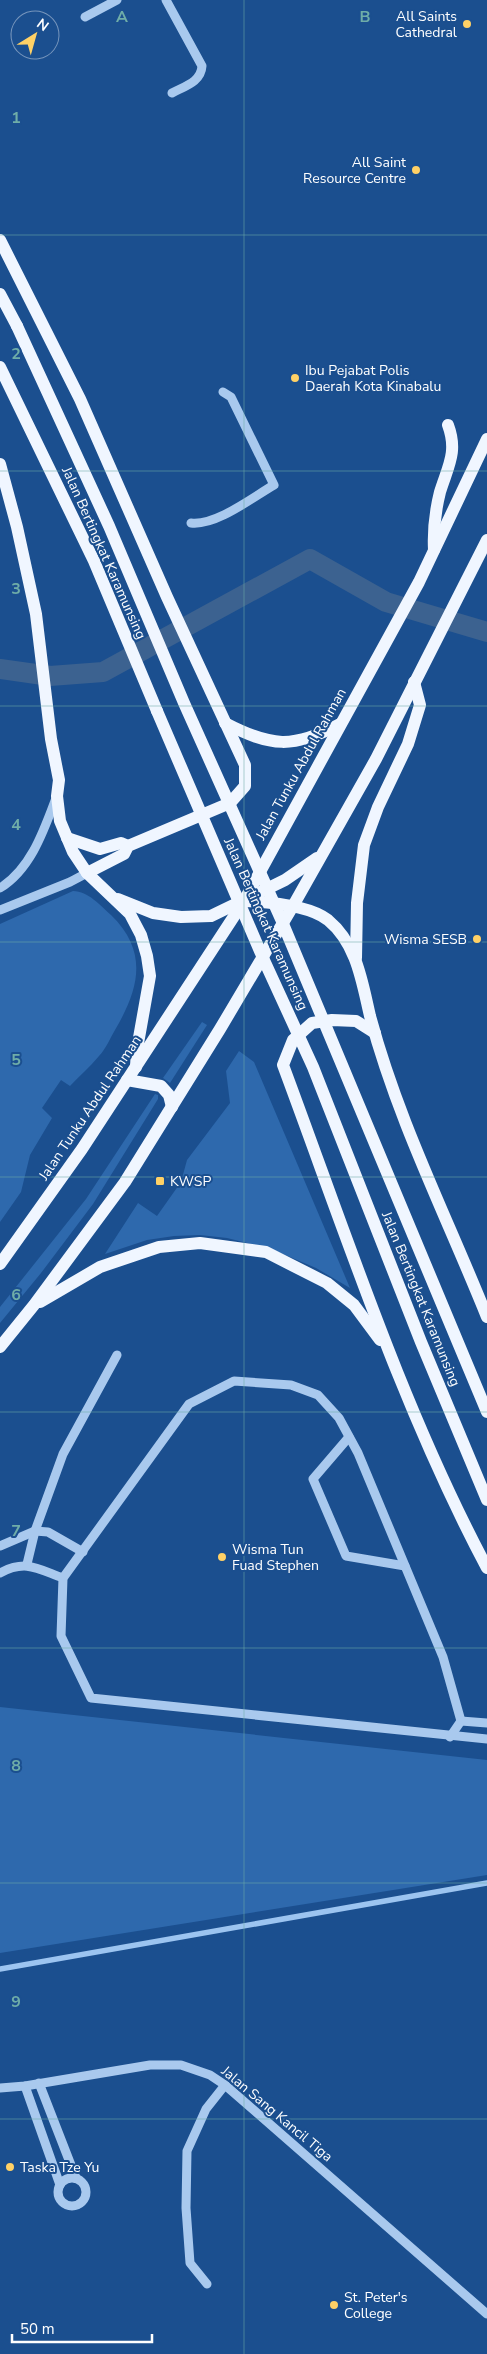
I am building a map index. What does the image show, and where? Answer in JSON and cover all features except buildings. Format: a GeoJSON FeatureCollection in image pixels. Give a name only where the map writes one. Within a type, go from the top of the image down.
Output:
{"type":"FeatureCollection","features":[{"type":"Feature","properties":{"kind":"main road"},"geometry":{"type":"LineString","coordinates":[[0,240],[80,399],[167,597],[245,765],[245,786],[230,803],[128,846],[124,854],[87,873]]}},
{"type":"Feature","properties":{"kind":"main road","name":"Jalan Bertingkat Karamunsing"},"geometry":{"type":"LineString","coordinates":[[0,294],[17,326],[109,526],[184,703],[281,919],[487,1412]]}},
{"type":"Feature","properties":{"kind":"main road","name":"Jalan Bertingkat Karamunsing"},"geometry":{"type":"LineString","coordinates":[[0,367],[94,561],[259,949],[313,1067],[421,1342],[487,1500]]}},
{"type":"Feature","properties":{"kind":"main road"},"geometry":{"type":"LineString","coordinates":[[434,552],[434,522],[440,493],[452,456],[453,439],[448,425]]}},
{"type":"Feature","properties":{"kind":"main road","name":"Jalan Tunku Abdul Rahman"},"geometry":{"type":"LineString","coordinates":[[0,1264],[57,1185],[136,1068],[244,901],[419,582],[486,443]]}},
{"type":"Feature","properties":{"kind":"main road"},"geometry":{"type":"LineString","coordinates":[[0,464],[17,527],[36,614],[51,739],[58,780],[56,796],[60,821],[66,838],[87,873],[130,914],[141,935],[147,956],[150,976],[137,1049],[136,1068]]}},
{"type":"Feature","properties":{"kind":"main road"},"geometry":{"type":"LineString","coordinates":[[0,1347],[34,1306],[125,1182],[172,1107],[293,906],[376,759],[486,542]]}},
{"type":"Feature","properties":{"kind":"main road"},"geometry":{"type":"LineString","coordinates":[[356,959],[357,903],[364,845],[378,807],[408,744],[420,705],[414,682]]}},
{"type":"Feature","properties":{"kind":"main road"},"geometry":{"type":"LineString","coordinates":[[225,723],[250,736],[273,743],[312,737],[340,723]]}},
{"type":"Feature","properties":{"kind":"main road"},"geometry":{"type":"LineString","coordinates":[[66,838],[100,849],[121,843],[128,846]]}},
{"type":"Feature","properties":{"kind":"main road"},"geometry":{"type":"LineString","coordinates":[[113,897],[153,913],[181,917],[211,916],[285,880],[321,856]]}},
{"type":"Feature","properties":{"kind":"main road"},"geometry":{"type":"LineString","coordinates":[[244,901],[293,906],[327,919],[347,943],[356,959],[375,1033],[399,1110],[484,1301],[487,1317]]}},
{"type":"Feature","properties":{"kind":"main road"},"geometry":{"type":"LineString","coordinates":[[375,1033],[356,1021],[332,1020],[312,1023],[293,1040],[283,1065],[389,1352],[432,1452],[487,1568]]}},
{"type":"Feature","properties":{"kind":"main road"},"geometry":{"type":"LineString","coordinates":[[127,1080],[161,1086],[169,1095],[172,1107]]}},
{"type":"Feature","properties":{"kind":"main road"},"geometry":{"type":"LineString","coordinates":[[34,1306],[100,1267],[159,1247],[200,1243],[266,1252],[327,1283],[354,1305],[389,1352]]}},
{"type":"Feature","properties":{"kind":"street"},"geometry":{"type":"LineString","coordinates":[[85,17],[117,0]]}},
{"type":"Feature","properties":{"kind":"street"},"geometry":{"type":"LineString","coordinates":[[166,0],[202,66],[198,79],[172,93]]}},
{"type":"Feature","properties":{"kind":"street"},"geometry":{"type":"LineString","coordinates":[[192,523],[199,524],[213,520],[274,485],[231,397],[223,392]]}},
{"type":"Feature","properties":{"kind":"street"},"geometry":{"type":"LineString","coordinates":[[0,888],[15,876],[27,860],[43,831],[56,796]]}},
{"type":"Feature","properties":{"kind":"street"},"geometry":{"type":"LineString","coordinates":[[0,910],[70,882],[87,873]]}},
{"type":"Feature","properties":{"kind":"street"},"geometry":{"type":"LineString","coordinates":[[27,1564],[35,1530],[63,1454],[118,1355]]}},
{"type":"Feature","properties":{"kind":"street"},"geometry":{"type":"LineString","coordinates":[[461,1720],[443,1657],[349,1437],[339,1418],[318,1395],[291,1384],[234,1381],[190,1404],[64,1578],[60,1636],[91,1698],[487,1740]]}},
{"type":"Feature","properties":{"kind":"street"},"geometry":{"type":"LineString","coordinates":[[349,1437],[313,1478],[346,1556],[405,1566]]}},
{"type":"Feature","properties":{"kind":"street"},"geometry":{"type":"LineString","coordinates":[[0,1546],[35,1530],[48,1532],[83,1552]]}},
{"type":"Feature","properties":{"kind":"street"},"geometry":{"type":"LineString","coordinates":[[0,1573],[9,1568],[27,1564],[64,1578]]}},
{"type":"Feature","properties":{"kind":"street"},"geometry":{"type":"LineString","coordinates":[[461,1720],[487,1723]]}},
{"type":"Feature","properties":{"kind":"street"},"geometry":{"type":"LineString","coordinates":[[450,1736],[461,1720]]}},
{"type":"Feature","properties":{"kind":"street","name":"Jalan Sang Kancil Tiga"},"geometry":{"type":"LineString","coordinates":[[0,2088],[25,2086],[150,2065],[181,2065],[210,2074],[225,2085],[487,2314]]}},
{"type":"Feature","properties":{"kind":"street"},"geometry":{"type":"LineString","coordinates":[[39,2083],[76,2178],[84,2184],[87,2192],[84,2202],[76,2206],[67,2206],[60,2200],[58,2190],[60,2185],[67,2179],[76,2178]]}},
{"type":"Feature","properties":{"kind":"street"},"geometry":{"type":"LineString","coordinates":[[207,2284],[190,2263],[186,2208],[187,2151],[206,2109],[225,2085]]}},
{"type":"Feature","properties":{"kind":"street"},"geometry":{"type":"LineString","coordinates":[[25,2086],[60,2185]]}},
{"type":"Feature","properties":{"kind":"shaded area"},"geometry":{"type":"Polygon","coordinates":[[[73,891],[84,893],[94,900],[123,929],[131,943],[135,957],[134,985],[130,1000],[106,1047],[70,1086],[61,1080],[42,1108],[52,1118],[30,1155],[21,1192],[0,1222],[0,924],[73,891]]]}},
{"type":"Feature","properties":{"kind":"shaded area"},"geometry":{"type":"Polygon","coordinates":[[[202,1022],[207,1025],[170,1083],[163,1078],[202,1022]]]}},
{"type":"Feature","properties":{"kind":"shaded area"},"geometry":{"type":"Polygon","coordinates":[[[239,1051],[254,1062],[350,1288],[316,1268],[271,1249],[227,1238],[200,1235],[174,1236],[147,1240],[105,1254],[138,1203],[157,1216],[181,1182],[187,1160],[230,1103],[226,1071],[239,1051]]]}},
{"type":"Feature","properties":{"kind":"shaded area"},"geometry":{"type":"Polygon","coordinates":[[[155,1094],[158,1095],[158,1099],[93,1204],[41,1273],[0,1323],[0,1307],[86,1199],[155,1094]]]}},
{"type":"Feature","properties":{"kind":"shaded area"},"geometry":{"type":"Polygon","coordinates":[[[0,1707],[487,1760],[487,1875],[0,1953],[0,1707]]]}},
{"type":"Feature","properties":{"kind":"waterway"},"geometry":{"type":"LineString","coordinates":[[0,669],[50,676],[103,672],[310,559],[386,602],[487,632]]}},
{"type":"Feature","properties":{"kind":"waterway"},"geometry":{"type":"LineString","coordinates":[[0,1969],[487,1883]]}},
{"type":"Feature","properties":{"kind":"place","name":"All Saints Cathedral"},"geometry":{"type":"Point","coordinates":[467,24]}},
{"type":"Feature","properties":{"kind":"place","name":"All Saint Resource Centre"},"geometry":{"type":"Point","coordinates":[416,170]}},
{"type":"Feature","properties":{"kind":"place","name":"Ibu Pejabat Polis Daerah Kota Kinabalu"},"geometry":{"type":"Point","coordinates":[295,378]}},
{"type":"Feature","properties":{"kind":"place","name":"Wisma SESB"},"geometry":{"type":"Point","coordinates":[477,939]}},
{"type":"Feature","properties":{"kind":"place","name":"KWSP"},"geometry":{"type":"Point","coordinates":[160,1181]}},
{"type":"Feature","properties":{"kind":"place","name":"Wisma Tun Fuad Stephen"},"geometry":{"type":"Point","coordinates":[222,1557]}},
{"type":"Feature","properties":{"kind":"place","name":"Taska Tze Yu"},"geometry":{"type":"Point","coordinates":[10,2167]}},
{"type":"Feature","properties":{"kind":"place","name":"St. Peter's College"},"geometry":{"type":"Point","coordinates":[334,2305]}}]}
